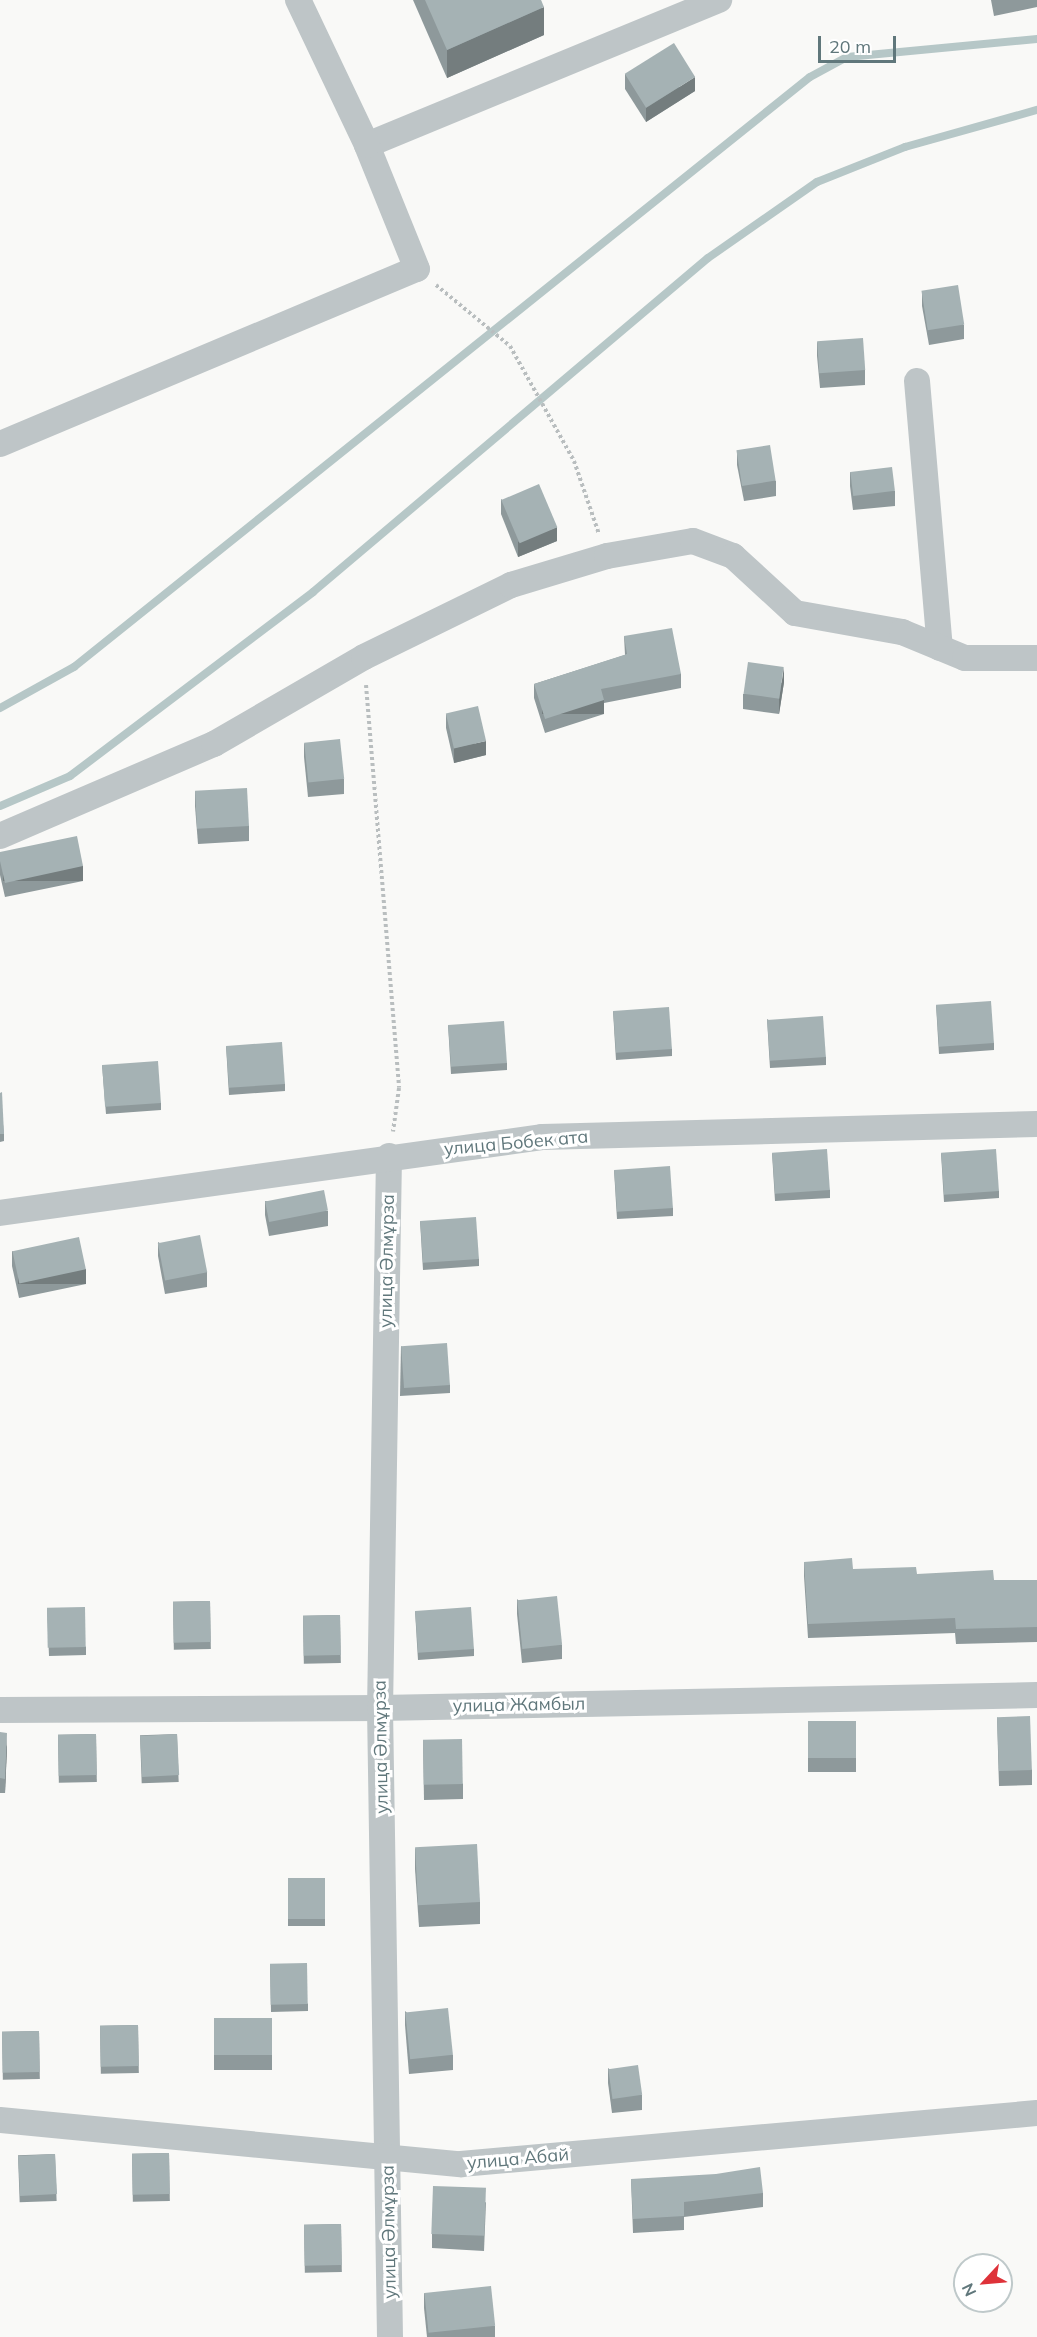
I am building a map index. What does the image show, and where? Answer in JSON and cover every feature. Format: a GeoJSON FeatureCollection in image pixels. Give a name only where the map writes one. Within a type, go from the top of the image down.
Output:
{"type":"FeatureCollection","features":[{"type":"Feature","properties":{"kind":"street"},"geometry":{"type":"LineString","coordinates":[[0,444],[417,269],[367,145],[298,0]]}},
{"type":"Feature","properties":{"kind":"street"},"geometry":{"type":"LineString","coordinates":[[367,145],[719,0]]}},
{"type":"Feature","properties":{"kind":"street"},"geometry":{"type":"LineString","coordinates":[[917,381],[940,648]]}},
{"type":"Feature","properties":{"kind":"street"},"geometry":{"type":"LineString","coordinates":[[0,836],[214,744],[364,657],[511,585],[607,556],[693,541],[733,556],[795,613],[902,632],[964,658],[1037,658]]}},
{"type":"Feature","properties":{"kind":"street","name":"улица Бобек ата"},"geometry":{"type":"LineString","coordinates":[[0,1213],[389,1156],[542,1137],[1037,1124]]}},
{"type":"Feature","properties":{"kind":"street","name":"улица Әлмұрза"},"geometry":{"type":"LineString","coordinates":[[389,1156],[380,1708],[390,2337]]}},
{"type":"Feature","properties":{"kind":"street","name":"улица Жамбыл"},"geometry":{"type":"LineString","coordinates":[[0,1710],[380,1708],[1037,1695]]}},
{"type":"Feature","properties":{"kind":"street","name":"улица Абай"},"geometry":{"type":"LineString","coordinates":[[0,2120],[460,2164],[1037,2113]]}},
{"type":"Feature","properties":{"kind":"path"},"geometry":{"type":"LineString","coordinates":[[417,269],[510,346],[574,461],[607,556]]}},
{"type":"Feature","properties":{"kind":"path"},"geometry":{"type":"LineString","coordinates":[[364,657],[399,1088],[389,1156]]}},
{"type":"Feature","properties":{"kind":"building"},"geometry":{"type":"Polygon","coordinates":[[[425,0],[541,0],[544,7],[447,50],[425,0]]]}},
{"type":"Feature","properties":{"kind":"building"},"geometry":{"type":"Polygon","coordinates":[[[674,43],[695,77],[646,108],[625,74],[674,43]]]}},
{"type":"Feature","properties":{"kind":"building"},"geometry":{"type":"Polygon","coordinates":[[[958,285],[964,325],[928,330],[921,291],[958,285]]]}},
{"type":"Feature","properties":{"kind":"building"},"geometry":{"type":"Polygon","coordinates":[[[863,338],[865,370],[819,373],[817,341],[863,338]]]}},
{"type":"Feature","properties":{"kind":"building"},"geometry":{"type":"Polygon","coordinates":[[[770,445],[776,481],[742,486],[736,450],[770,445]]]}},
{"type":"Feature","properties":{"kind":"building"},"geometry":{"type":"Polygon","coordinates":[[[892,467],[895,491],[853,496],[850,472],[892,467]]]}},
{"type":"Feature","properties":{"kind":"building"},"geometry":{"type":"Polygon","coordinates":[[[539,484],[557,527],[520,543],[501,500],[539,484]]]}},
{"type":"Feature","properties":{"kind":"building"},"geometry":{"type":"Polygon","coordinates":[[[672,628],[681,674],[601,689],[604,700],[545,719],[534,684],[627,654],[624,636],[672,628]]]}},
{"type":"Feature","properties":{"kind":"building"},"geometry":{"type":"Polygon","coordinates":[[[748,662],[784,667],[779,699],[744,694],[748,662]]]}},
{"type":"Feature","properties":{"kind":"building"},"geometry":{"type":"Polygon","coordinates":[[[478,706],[486,741],[454,749],[446,713],[478,706]]]}},
{"type":"Feature","properties":{"kind":"building"},"geometry":{"type":"Polygon","coordinates":[[[340,739],[344,779],[308,783],[304,743],[340,739]]]}},
{"type":"Feature","properties":{"kind":"building"},"geometry":{"type":"Polygon","coordinates":[[[247,788],[249,826],[197,829],[195,791],[247,788]]]}},
{"type":"Feature","properties":{"kind":"building"},"geometry":{"type":"Polygon","coordinates":[[[77,836],[83,866],[5,883],[0,852],[77,836]]]}},
{"type":"Feature","properties":{"kind":"building"},"geometry":{"type":"Polygon","coordinates":[[[991,1001],[994,1043],[939,1047],[936,1005],[991,1001]]]}},
{"type":"Feature","properties":{"kind":"building"},"geometry":{"type":"Polygon","coordinates":[[[669,1007],[672,1049],[616,1053],[613,1011],[669,1007]]]}},
{"type":"Feature","properties":{"kind":"building"},"geometry":{"type":"Polygon","coordinates":[[[823,1016],[826,1057],[770,1061],[767,1020],[823,1016]]]}},
{"type":"Feature","properties":{"kind":"building"},"geometry":{"type":"Polygon","coordinates":[[[504,1021],[507,1063],[451,1067],[448,1025],[504,1021]]]}},
{"type":"Feature","properties":{"kind":"building"},"geometry":{"type":"Polygon","coordinates":[[[282,1042],[285,1084],[229,1088],[226,1046],[282,1042]]]}},
{"type":"Feature","properties":{"kind":"building"},"geometry":{"type":"Polygon","coordinates":[[[158,1061],[161,1103],[105,1107],[102,1065],[158,1061]]]}},
{"type":"Feature","properties":{"kind":"building"},"geometry":{"type":"Polygon","coordinates":[[[2,1092],[4,1134],[0,1134],[0,1093],[2,1092]]]}},
{"type":"Feature","properties":{"kind":"building"},"geometry":{"type":"Polygon","coordinates":[[[827,1149],[830,1190],[775,1194],[772,1153],[827,1149]]]}},
{"type":"Feature","properties":{"kind":"building"},"geometry":{"type":"Polygon","coordinates":[[[996,1149],[999,1191],[944,1195],[941,1153],[996,1149]]]}},
{"type":"Feature","properties":{"kind":"building"},"geometry":{"type":"Polygon","coordinates":[[[670,1166],[673,1208],[617,1212],[614,1170],[670,1166]]]}},
{"type":"Feature","properties":{"kind":"building"},"geometry":{"type":"Polygon","coordinates":[[[324,1190],[328,1211],[269,1222],[265,1201],[324,1190]]]}},
{"type":"Feature","properties":{"kind":"building"},"geometry":{"type":"Polygon","coordinates":[[[476,1217],[479,1259],[423,1263],[420,1221],[476,1217]]]}},
{"type":"Feature","properties":{"kind":"building"},"geometry":{"type":"Polygon","coordinates":[[[200,1235],[207,1272],[165,1281],[158,1243],[200,1235]]]}},
{"type":"Feature","properties":{"kind":"building"},"geometry":{"type":"Polygon","coordinates":[[[79,1237],[86,1269],[19,1283],[12,1251],[79,1237]]]}},
{"type":"Feature","properties":{"kind":"building"},"geometry":{"type":"Polygon","coordinates":[[[447,1343],[450,1385],[404,1388],[401,1346],[447,1343]]]}},
{"type":"Feature","properties":{"kind":"building"},"geometry":{"type":"Polygon","coordinates":[[[852,1558],[853,1569],[916,1567],[917,1574],[993,1570],[994,1580],[1037,1580],[1037,1627],[956,1629],[955,1618],[808,1624],[804,1562],[852,1558]]]}},
{"type":"Feature","properties":{"kind":"building"},"geometry":{"type":"Polygon","coordinates":[[[557,1596],[562,1645],[522,1649],[517,1600],[557,1596]]]}},
{"type":"Feature","properties":{"kind":"building"},"geometry":{"type":"Polygon","coordinates":[[[210,1601],[211,1642],[174,1643],[173,1602],[210,1601]]]}},
{"type":"Feature","properties":{"kind":"building"},"geometry":{"type":"Polygon","coordinates":[[[85,1607],[86,1647],[48,1648],[47,1608],[85,1607]]]}},
{"type":"Feature","properties":{"kind":"building"},"geometry":{"type":"Polygon","coordinates":[[[471,1607],[474,1649],[418,1653],[415,1611],[471,1607]]]}},
{"type":"Feature","properties":{"kind":"building"},"geometry":{"type":"Polygon","coordinates":[[[340,1615],[341,1655],[304,1656],[303,1616],[340,1615]]]}},
{"type":"Feature","properties":{"kind":"building"},"geometry":{"type":"Polygon","coordinates":[[[1030,1716],[1032,1770],[999,1771],[997,1717],[1030,1716]]]}},
{"type":"Feature","properties":{"kind":"building"},"geometry":{"type":"Polygon","coordinates":[[[808,1721],[856,1721],[856,1758],[808,1758],[808,1721]]]}},
{"type":"Feature","properties":{"kind":"building"},"geometry":{"type":"Polygon","coordinates":[[[0,1732],[7,1733],[5,1779],[0,1778],[0,1732]]]}},
{"type":"Feature","properties":{"kind":"building"},"geometry":{"type":"Polygon","coordinates":[[[96,1734],[97,1775],[59,1776],[58,1735],[96,1734]]]}},
{"type":"Feature","properties":{"kind":"building"},"geometry":{"type":"Polygon","coordinates":[[[177,1734],[179,1775],[142,1777],[140,1736],[177,1734]]]}},
{"type":"Feature","properties":{"kind":"building"},"geometry":{"type":"Polygon","coordinates":[[[462,1739],[463,1784],[424,1785],[423,1740],[462,1739]]]}},
{"type":"Feature","properties":{"kind":"building"},"geometry":{"type":"Polygon","coordinates":[[[477,1844],[480,1902],[418,1905],[415,1847],[477,1844]]]}},
{"type":"Feature","properties":{"kind":"building"},"geometry":{"type":"Polygon","coordinates":[[[288,1878],[325,1878],[325,1919],[288,1919],[288,1878]]]}},
{"type":"Feature","properties":{"kind":"building"},"geometry":{"type":"Polygon","coordinates":[[[307,1963],[308,2004],[271,2005],[270,1964],[307,1963]]]}},
{"type":"Feature","properties":{"kind":"building"},"geometry":{"type":"Polygon","coordinates":[[[448,2008],[453,2055],[410,2059],[405,2012],[448,2008]]]}},
{"type":"Feature","properties":{"kind":"building"},"geometry":{"type":"Polygon","coordinates":[[[214,2018],[272,2018],[272,2055],[214,2055],[214,2018]]]}},
{"type":"Feature","properties":{"kind":"building"},"geometry":{"type":"Polygon","coordinates":[[[138,2025],[139,2066],[101,2067],[100,2026],[138,2025]]]}},
{"type":"Feature","properties":{"kind":"building"},"geometry":{"type":"Polygon","coordinates":[[[39,2031],[40,2072],[3,2073],[2,2032],[39,2031]]]}},
{"type":"Feature","properties":{"kind":"building"},"geometry":{"type":"Polygon","coordinates":[[[638,2065],[642,2095],[612,2099],[608,2069],[638,2065]]]}},
{"type":"Feature","properties":{"kind":"building"},"geometry":{"type":"Polygon","coordinates":[[[169,2153],[170,2194],[133,2195],[132,2154],[169,2153]]]}},
{"type":"Feature","properties":{"kind":"building"},"geometry":{"type":"Polygon","coordinates":[[[55,2154],[57,2194],[20,2196],[18,2156],[55,2154]]]}},
{"type":"Feature","properties":{"kind":"building"},"geometry":{"type":"Polygon","coordinates":[[[760,2167],[763,2193],[684,2202],[684,2216],[633,2219],[631,2179],[716,2174],[760,2167]]]}},
{"type":"Feature","properties":{"kind":"building"},"geometry":{"type":"Polygon","coordinates":[[[433,2186],[486,2188],[484,2236],[431,2234],[433,2186]]]}},
{"type":"Feature","properties":{"kind":"building"},"geometry":{"type":"Polygon","coordinates":[[[341,2224],[342,2265],[305,2266],[304,2225],[341,2224]]]}},
{"type":"Feature","properties":{"kind":"building"},"geometry":{"type":"Polygon","coordinates":[[[491,2286],[495,2326],[429,2333],[424,2293],[491,2286]]]}},
{"type":"Feature","properties":{"kind":"waterway"},"geometry":{"type":"LineString","coordinates":[[0,708],[74,667],[810,77],[847,57],[1037,39]]}},
{"type":"Feature","properties":{"kind":"waterway"},"geometry":{"type":"LineString","coordinates":[[0,806],[70,776],[313,592],[708,258],[817,182],[905,147],[1037,110]]}}]}
